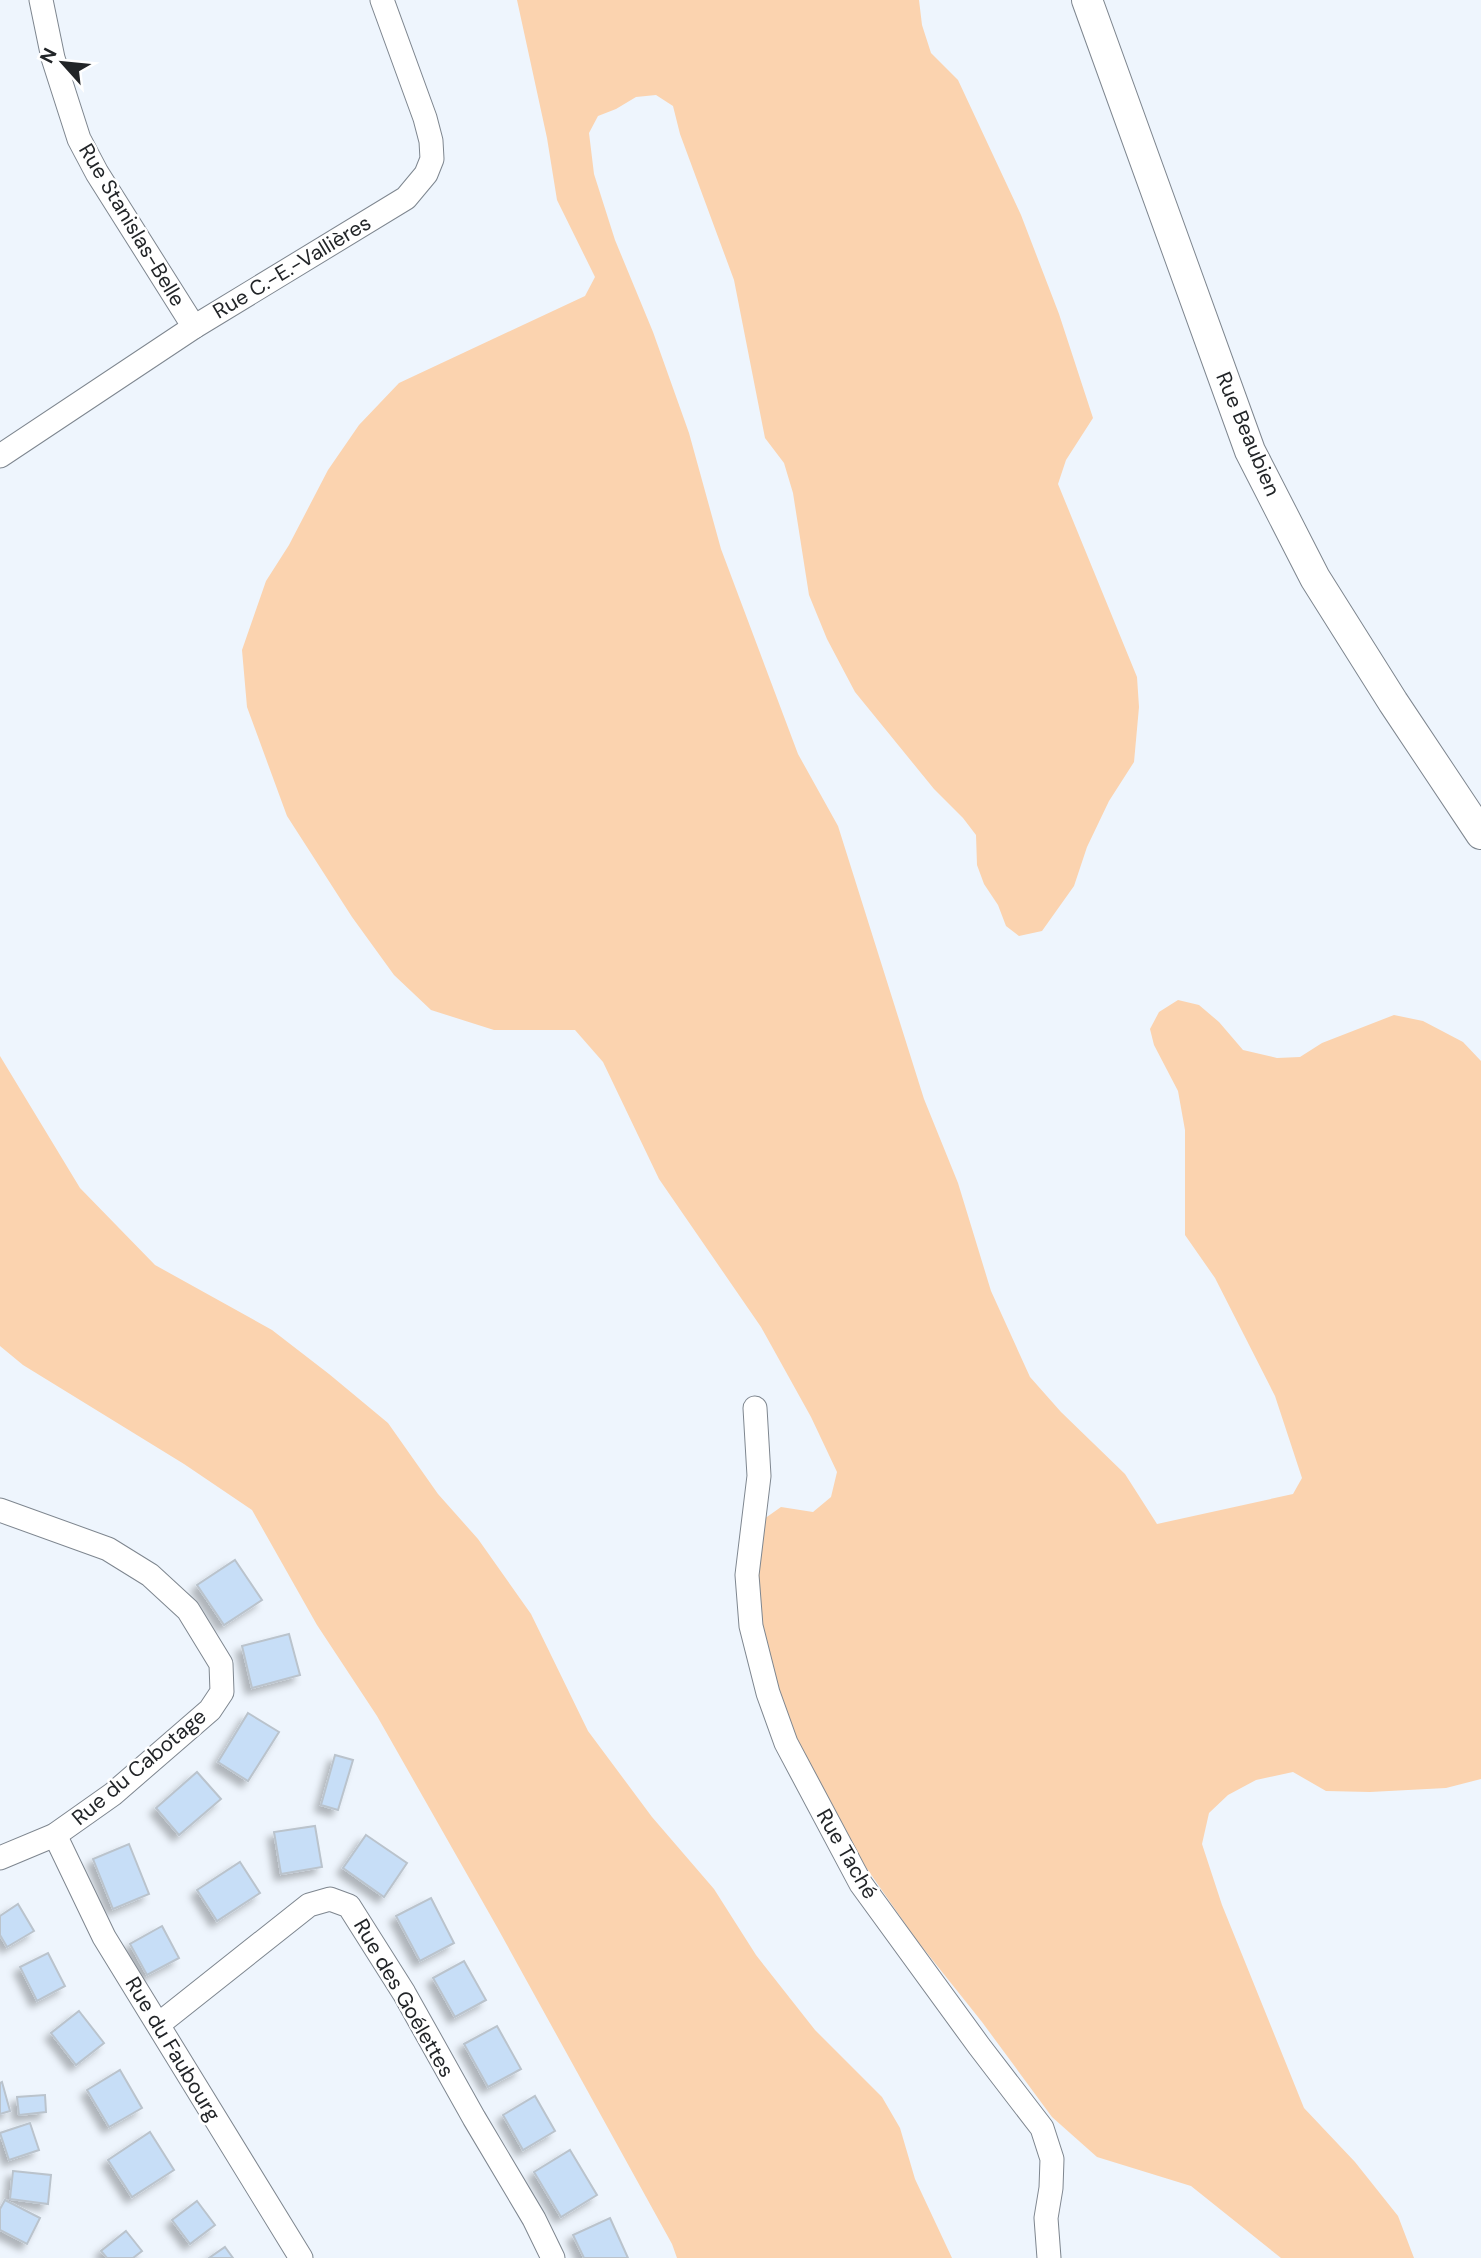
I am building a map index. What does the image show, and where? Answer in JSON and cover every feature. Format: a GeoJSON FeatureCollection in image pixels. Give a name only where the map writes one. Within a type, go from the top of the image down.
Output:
{"type":"FeatureCollection","features":[{"type":"Feature","properties":{"kind":"main road","name":"Rue Beaubien"},"geometry":{"type":"LineString","coordinates":[[1087,0],[1250,451],[1315,578],[1481,834]]}},
{"type":"Feature","properties":{"kind":"street","name":"Rue Stanislas-Belle"},"geometry":{"type":"LineString","coordinates":[[41,0],[53,58],[79,139],[97,173],[194,327]]}},
{"type":"Feature","properties":{"kind":"street","name":"Rue C.-E.-Vallières"},"geometry":{"type":"LineString","coordinates":[[0,456],[194,327],[406,198],[426,174],[432,159],[431,141],[382,0]]}},
{"type":"Feature","properties":{"kind":"street","name":"Rue Taché"},"geometry":{"type":"LineString","coordinates":[[755,1408],[759,1476],[747,1576],[751,1626],[768,1693],[786,1743],[861,1884],[1042,2128],[1052,2159],[1046,2218],[1049,2258]]}},
{"type":"Feature","properties":{"kind":"street","name":"Rue du Cabotage"},"geometry":{"type":"LineString","coordinates":[[0,1510],[108,1549],[150,1575],[188,1610],[221,1664],[222,1692],[210,1710],[113,1794],[55,1835],[0,1858]]}},
{"type":"Feature","properties":{"kind":"street","name":"Rue du Faubourg"},"geometry":{"type":"LineString","coordinates":[[55,1835],[104,1937],[301,2258]]}},
{"type":"Feature","properties":{"kind":"street","name":"Rue des Goélettes"},"geometry":{"type":"LineString","coordinates":[[159,2024],[309,1905],[330,1899],[349,1906],[404,1993],[534,2219],[553,2258]]}},
{"type":"Feature","properties":{"kind":"shaded area"},"geometry":{"type":"Polygon","coordinates":[[[517,0],[919,0],[922,25],[931,53],[958,80],[1021,215],[1059,314],[1093,418],[1066,460],[1058,484],[1137,677],[1139,707],[1134,762],[1109,801],[1087,847],[1074,886],[1042,931],[1019,936],[1006,926],[998,905],[984,884],[977,865],[976,835],[934,789],[855,692],[827,639],[809,595],[793,493],[784,463],[765,438],[734,280],[680,134],[673,106],[656,95],[636,97],[598,116],[589,133],[594,174],[615,240],[653,332],[689,433],[721,549],[798,754],[838,826],[924,1099],[958,1183],[991,1291],[1030,1377],[1061,1412],[1125,1474],[1157,1524],[1293,1494],[1302,1478],[1275,1396],[1215,1278],[1185,1235],[1185,1130],[1178,1091],[1154,1045],[1150,1029],[1159,1012],[1178,1000],[1199,1005],[1219,1022],[1243,1050],[1277,1058],[1300,1057],[1322,1043],[1394,1015],[1423,1021],[1463,1042],[1481,1061],[1481,1779],[1446,1788],[1370,1792],[1326,1791],[1293,1772],[1256,1780],[1228,1795],[1209,1813],[1202,1844],[1222,1905],[1304,2108],[1355,2162],[1398,2216],[1414,2258],[1281,2258],[1191,2186],[1097,2157],[1052,2117],[982,2022],[915,1938],[829,1814],[776,1694],[752,1601],[764,1519],[781,1507],[813,1512],[831,1497],[837,1472],[811,1417],[761,1327],[659,1179],[603,1062],[575,1030],[494,1030],[431,1010],[394,975],[352,917],[287,816],[247,707],[242,650],[266,581],[289,545],[328,470],[359,425],[399,383],[585,296],[595,277],[557,200],[547,138],[517,0]]]}},
{"type":"Feature","properties":{"kind":"shaded area"},"geometry":{"type":"Polygon","coordinates":[[[0,1056],[80,1188],[155,1265],[272,1330],[388,1423],[438,1494],[478,1539],[531,1614],[588,1731],[652,1817],[714,1889],[756,1955],[815,2030],[882,2097],[900,2128],[915,2179],[952,2258],[677,2258],[672,2244],[497,1927],[377,1716],[317,1625],[252,1510],[184,1464],[23,1365],[0,1346],[0,1056]]]}},
{"type":"Feature","properties":{"kind":"building"},"geometry":{"type":"Polygon","coordinates":[[[235,1560],[262,1600],[224,1625],[197,1585],[235,1560]]]}},
{"type":"Feature","properties":{"kind":"building"},"geometry":{"type":"Polygon","coordinates":[[[289,1634],[300,1675],[252,1688],[242,1646],[289,1634]]]}},
{"type":"Feature","properties":{"kind":"building"},"geometry":{"type":"Polygon","coordinates":[[[248,1713],[279,1732],[248,1781],[218,1762],[248,1713]]]}},
{"type":"Feature","properties":{"kind":"building"},"geometry":{"type":"Polygon","coordinates":[[[335,1755],[353,1760],[338,1810],[321,1805],[335,1755]]]}},
{"type":"Feature","properties":{"kind":"building"},"geometry":{"type":"Polygon","coordinates":[[[197,1772],[221,1799],[179,1835],[156,1808],[197,1772]]]}},
{"type":"Feature","properties":{"kind":"building"},"geometry":{"type":"Polygon","coordinates":[[[315,1826],[322,1867],[281,1874],[274,1832],[315,1826]]]}},
{"type":"Feature","properties":{"kind":"building"},"geometry":{"type":"Polygon","coordinates":[[[366,1835],[407,1863],[384,1897],[343,1868],[366,1835]]]}},
{"type":"Feature","properties":{"kind":"building"},"geometry":{"type":"Polygon","coordinates":[[[129,1844],[149,1894],[113,1909],[93,1859],[129,1844]]]}},
{"type":"Feature","properties":{"kind":"building"},"geometry":{"type":"Polygon","coordinates":[[[240,1862],[260,1893],[217,1921],[197,1890],[240,1862]]]}},
{"type":"Feature","properties":{"kind":"building"},"geometry":{"type":"Polygon","coordinates":[[[431,1898],[454,1943],[420,1961],[396,1916],[431,1898]]]}},
{"type":"Feature","properties":{"kind":"building"},"geometry":{"type":"Polygon","coordinates":[[[18,1904],[34,1931],[7,1947],[0,1935],[0,1916],[18,1904]]]}},
{"type":"Feature","properties":{"kind":"building"},"geometry":{"type":"Polygon","coordinates":[[[162,1926],[179,1958],[147,1975],[130,1944],[162,1926]]]}},
{"type":"Feature","properties":{"kind":"building"},"geometry":{"type":"Polygon","coordinates":[[[48,1953],[65,1986],[37,2001],[20,1967],[48,1953]]]}},
{"type":"Feature","properties":{"kind":"building"},"geometry":{"type":"Polygon","coordinates":[[[464,1961],[486,2000],[455,2017],[433,1978],[464,1961]]]}},
{"type":"Feature","properties":{"kind":"building"},"geometry":{"type":"Polygon","coordinates":[[[79,2011],[104,2043],[76,2065],[51,2033],[79,2011]]]}},
{"type":"Feature","properties":{"kind":"building"},"geometry":{"type":"Polygon","coordinates":[[[497,2026],[521,2069],[488,2087],[464,2044],[497,2026]]]}},
{"type":"Feature","properties":{"kind":"building"},"geometry":{"type":"Polygon","coordinates":[[[120,2070],[142,2108],[109,2127],[87,2090],[120,2070]]]}},
{"type":"Feature","properties":{"kind":"building"},"geometry":{"type":"Polygon","coordinates":[[[2,2082],[10,2111],[0,2114],[0,2083],[2,2082]]]}},
{"type":"Feature","properties":{"kind":"building"},"geometry":{"type":"Polygon","coordinates":[[[45,2095],[46,2112],[19,2115],[17,2097],[45,2095]]]}},
{"type":"Feature","properties":{"kind":"building"},"geometry":{"type":"Polygon","coordinates":[[[535,2096],[555,2131],[523,2150],[503,2115],[535,2096]]]}},
{"type":"Feature","properties":{"kind":"building"},"geometry":{"type":"Polygon","coordinates":[[[30,2123],[39,2150],[9,2160],[0,2133],[30,2123]]]}},
{"type":"Feature","properties":{"kind":"building"},"geometry":{"type":"Polygon","coordinates":[[[150,2132],[174,2170],[132,2197],[108,2160],[150,2132]]]}},
{"type":"Feature","properties":{"kind":"building"},"geometry":{"type":"Polygon","coordinates":[[[570,2150],[597,2195],[561,2217],[534,2172],[570,2150]]]}},
{"type":"Feature","properties":{"kind":"building"},"geometry":{"type":"Polygon","coordinates":[[[13,2171],[51,2175],[48,2204],[10,2199],[13,2171]]]}},
{"type":"Feature","properties":{"kind":"building"},"geometry":{"type":"Polygon","coordinates":[[[5,2200],[40,2218],[27,2244],[0,2230],[0,2209],[5,2200]]]}},
{"type":"Feature","properties":{"kind":"building"},"geometry":{"type":"Polygon","coordinates":[[[197,2201],[215,2225],[190,2244],[172,2220],[197,2201]]]}},
{"type":"Feature","properties":{"kind":"building"},"geometry":{"type":"Polygon","coordinates":[[[610,2218],[628,2258],[584,2258],[573,2235],[610,2218]]]}},
{"type":"Feature","properties":{"kind":"building"},"geometry":{"type":"Polygon","coordinates":[[[126,2231],[142,2251],[133,2258],[107,2258],[101,2251],[126,2231]]]}},
{"type":"Feature","properties":{"kind":"building"},"geometry":{"type":"Polygon","coordinates":[[[225,2247],[233,2258],[209,2258],[225,2247]]]}}]}
